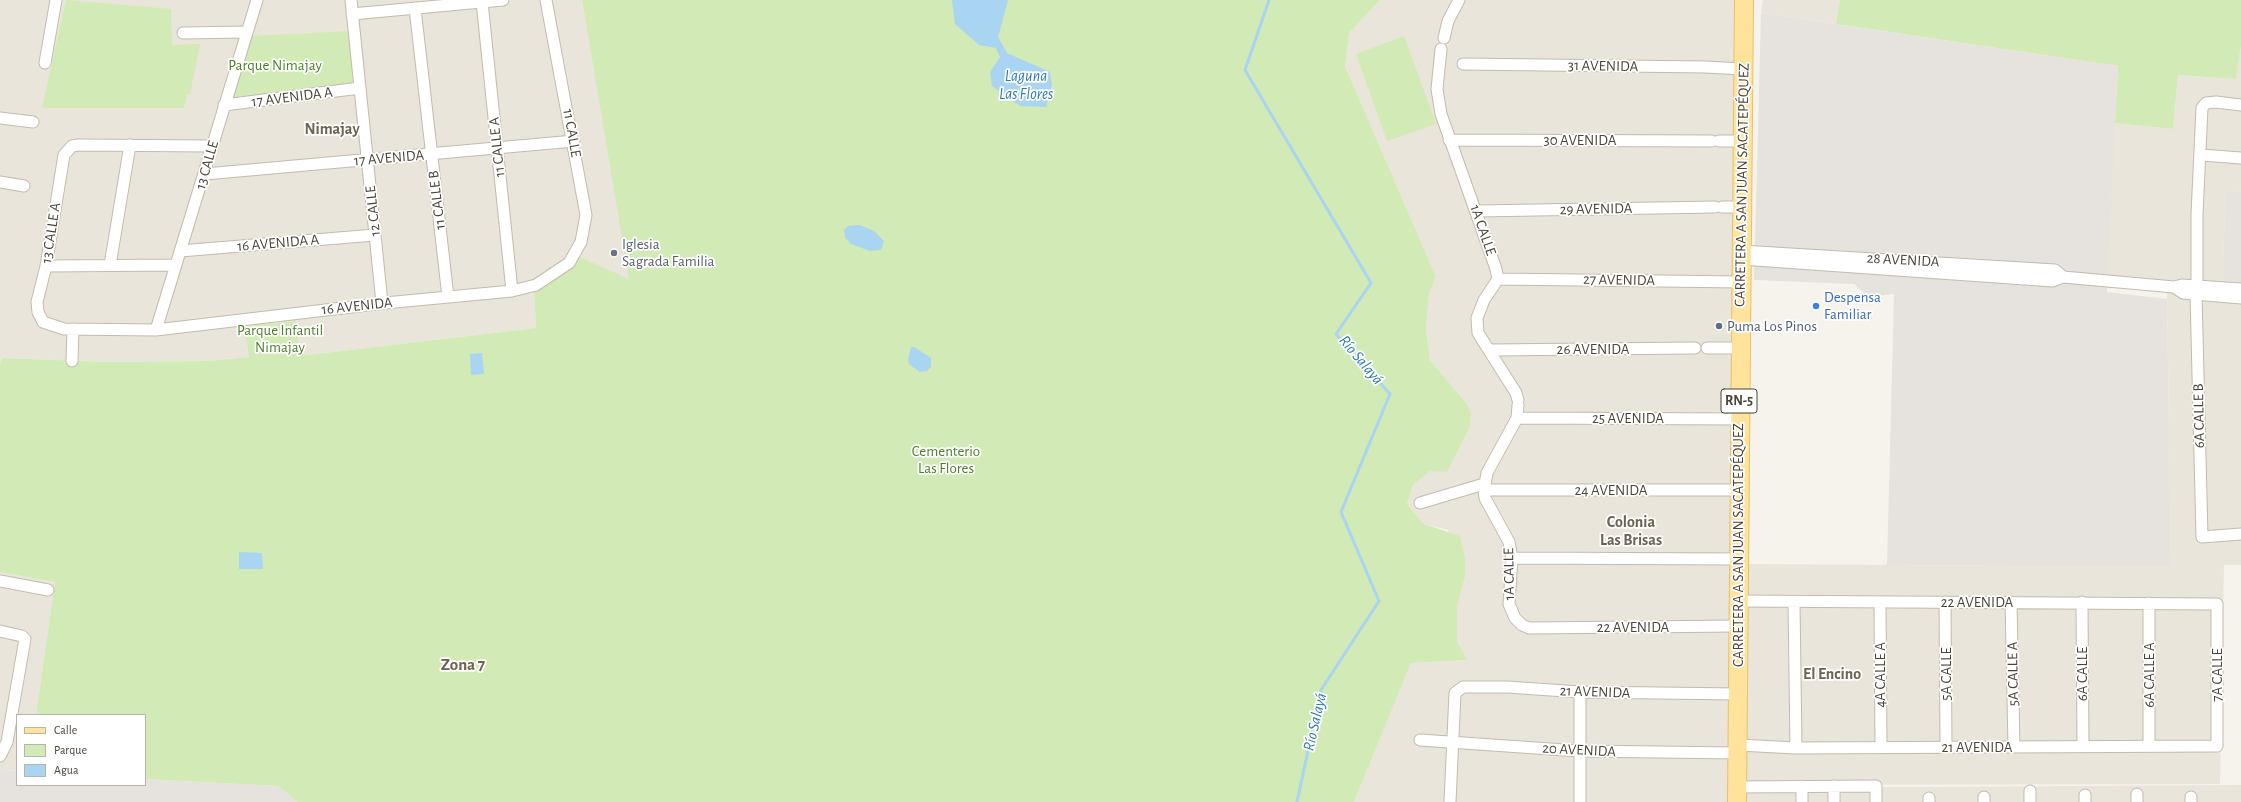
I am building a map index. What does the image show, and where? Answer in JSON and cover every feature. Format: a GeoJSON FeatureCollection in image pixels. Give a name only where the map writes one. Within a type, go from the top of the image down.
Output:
{"type":"FeatureCollection","features":[{"type":"Feature","properties":{"kind":"main road","name":"CARRETERA A SAN JUAN SACATEPÉQUEZ"},"geometry":{"type":"LineString","coordinates":[[1737,795],[1737,600],[1741,282],[1747,255],[1741,207],[1744,0]]}},
{"type":"Feature","properties":{"kind":"street"},"geometry":{"type":"LineString","coordinates":[[45,63],[56,0]]}},
{"type":"Feature","properties":{"kind":"street","name":"13 CALLE"},"geometry":{"type":"LineString","coordinates":[[156,330],[257,0]]}},
{"type":"Feature","properties":{"kind":"street","name":"12 CALLE"},"geometry":{"type":"LineString","coordinates":[[351,0],[382,303]]}},
{"type":"Feature","properties":{"kind":"street"},"geometry":{"type":"LineString","coordinates":[[352,14],[504,0]]}},
{"type":"Feature","properties":{"kind":"street","name":"11 CALLE"},"geometry":{"type":"LineString","coordinates":[[546,0],[574,141],[586,215],[581,242],[569,263]]}},
{"type":"Feature","properties":{"kind":"street","name":"1A CALLE"},"geometry":{"type":"LineString","coordinates":[[1459,0],[1448,20],[1437,89],[1441,114],[1449,140],[1477,211],[1498,279]]}},
{"type":"Feature","properties":{"kind":"street","name":"11 CALLE A"},"geometry":{"type":"LineString","coordinates":[[482,2],[512,291]]}},
{"type":"Feature","properties":{"kind":"street","name":"11 CALLE B"},"geometry":{"type":"LineString","coordinates":[[415,8],[448,297]]}},
{"type":"Feature","properties":{"kind":"street"},"geometry":{"type":"LineString","coordinates":[[183,33],[246,32]]}},
{"type":"Feature","properties":{"kind":"street","name":"31 AVENIDA"},"geometry":{"type":"LineString","coordinates":[[1463,64],[1705,67],[1742,69]]}},
{"type":"Feature","properties":{"kind":"street","name":"17 AVENIDA A"},"geometry":{"type":"LineString","coordinates":[[224,105],[360,88]]}},
{"type":"Feature","properties":{"kind":"street","name":"6A CALLE B"},"geometry":{"type":"LineString","coordinates":[[2241,105],[2216,102],[2206,103],[2202,108],[2201,155],[2197,214],[2202,537],[2241,534]]}},
{"type":"Feature","properties":{"kind":"street"},"geometry":{"type":"LineString","coordinates":[[0,118],[33,122]]}},
{"type":"Feature","properties":{"kind":"street","name":"30 AVENIDA"},"geometry":{"type":"LineString","coordinates":[[1449,140],[1742,141]]}},
{"type":"Feature","properties":{"kind":"street","name":"17 AVENIDA"},"geometry":{"type":"LineString","coordinates":[[205,174],[574,141]]}},
{"type":"Feature","properties":{"kind":"street"},"geometry":{"type":"LineString","coordinates":[[110,265],[130,145],[212,146]]}},
{"type":"Feature","properties":{"kind":"street","name":"13 CALLE A"},"geometry":{"type":"LineString","coordinates":[[43,322],[38,312],[38,302],[46,266],[64,155],[72,146],[130,145]]}},
{"type":"Feature","properties":{"kind":"street"},"geometry":{"type":"LineString","coordinates":[[2201,155],[2241,158]]}},
{"type":"Feature","properties":{"kind":"street"},"geometry":{"type":"LineString","coordinates":[[0,182],[24,186]]}},
{"type":"Feature","properties":{"kind":"street","name":"29 AVENIDA"},"geometry":{"type":"LineString","coordinates":[[1477,211],[1741,207]]}},
{"type":"Feature","properties":{"kind":"street","name":"16 AVENIDA A"},"geometry":{"type":"LineString","coordinates":[[180,251],[375,235]]}},
{"type":"Feature","properties":{"kind":"street","name":"28 AVENIDA"},"geometry":{"type":"LineString","coordinates":[[1747,255],[2053,281],[2063,277],[2174,287],[2182,285],[2197,290],[2241,289]]}},
{"type":"Feature","properties":{"kind":"street","name":"16 AVENIDA"},"geometry":{"type":"LineString","coordinates":[[43,322],[54,327],[73,329],[156,330],[382,303],[512,291],[536,285],[569,263]]}},
{"type":"Feature","properties":{"kind":"street"},"geometry":{"type":"LineString","coordinates":[[46,266],[176,265]]}},
{"type":"Feature","properties":{"kind":"street"},"geometry":{"type":"LineString","coordinates":[[1484,487],[1496,454],[1517,418],[1518,402],[1490,350],[1478,333],[1477,318],[1484,300],[1498,279]]}},
{"type":"Feature","properties":{"kind":"street","name":"27 AVENIDA"},"geometry":{"type":"LineString","coordinates":[[1498,279],[1741,282]]}},
{"type":"Feature","properties":{"kind":"street"},"geometry":{"type":"LineString","coordinates":[[2197,290],[2241,298]]}},
{"type":"Feature","properties":{"kind":"street"},"geometry":{"type":"LineString","coordinates":[[72,361],[73,329]]}},
{"type":"Feature","properties":{"kind":"street","name":"26 AVENIDA"},"geometry":{"type":"LineString","coordinates":[[1490,350],[1695,348]]}},
{"type":"Feature","properties":{"kind":"street"},"geometry":{"type":"LineString","coordinates":[[1707,348],[1740,348]]}},
{"type":"Feature","properties":{"kind":"street","name":"25 AVENIDA"},"geometry":{"type":"LineString","coordinates":[[1517,418],[1739,419]]}},
{"type":"Feature","properties":{"kind":"street","name":"1A CALLE"},"geometry":{"type":"LineString","coordinates":[[1484,487],[1485,498],[1509,542],[1512,558],[1511,611],[1522,625],[1529,628]]}},
{"type":"Feature","properties":{"kind":"street","name":"24 AVENIDA"},"geometry":{"type":"LineString","coordinates":[[1420,503],[1484,487],[1738,490]]}},
{"type":"Feature","properties":{"kind":"street"},"geometry":{"type":"LineString","coordinates":[[1512,558],[1738,559]]}},
{"type":"Feature","properties":{"kind":"street"},"geometry":{"type":"LineString","coordinates":[[0,582],[48,590]]}},
{"type":"Feature","properties":{"kind":"street","name":"22 AVENIDA"},"geometry":{"type":"LineString","coordinates":[[1737,600],[1880,603],[2082,602],[2217,604]]}},
{"type":"Feature","properties":{"kind":"street"},"geometry":{"type":"LineString","coordinates":[[1794,602],[1796,748]]}},
{"type":"Feature","properties":{"kind":"street","name":"5A CALLE"},"geometry":{"type":"LineString","coordinates":[[1946,602],[1946,747]]}},
{"type":"Feature","properties":{"kind":"street","name":"5A CALLE A"},"geometry":{"type":"LineString","coordinates":[[2011,602],[2014,747]]}},
{"type":"Feature","properties":{"kind":"street","name":"6A CALLE"},"geometry":{"type":"LineString","coordinates":[[2082,602],[2083,746]]}},
{"type":"Feature","properties":{"kind":"street","name":"4A CALLE A"},"geometry":{"type":"LineString","coordinates":[[1880,603],[1881,747]]}},
{"type":"Feature","properties":{"kind":"street","name":"6A CALLE A"},"geometry":{"type":"LineString","coordinates":[[2149,603],[2149,746]]}},
{"type":"Feature","properties":{"kind":"street","name":"7A CALLE"},"geometry":{"type":"LineString","coordinates":[[2217,604],[2217,746]]}},
{"type":"Feature","properties":{"kind":"street","name":"22 AVENIDA"},"geometry":{"type":"LineString","coordinates":[[1529,628],[1737,626]]}},
{"type":"Feature","properties":{"kind":"street"},"geometry":{"type":"LineString","coordinates":[[0,631],[22,636],[25,639],[7,742],[0,756]]}},
{"type":"Feature","properties":{"kind":"street","name":"21 AVENIDA"},"geometry":{"type":"LineString","coordinates":[[1454,742],[1455,693],[1463,687],[1507,687],[1580,692],[1738,694]]}},
{"type":"Feature","properties":{"kind":"street"},"geometry":{"type":"LineString","coordinates":[[1580,692],[1580,802]]}},
{"type":"Feature","properties":{"kind":"street","name":"20 AVENIDA"},"geometry":{"type":"LineString","coordinates":[[1420,740],[1579,752],[1738,749]]}},
{"type":"Feature","properties":{"kind":"street"},"geometry":{"type":"LineString","coordinates":[[1450,802],[1454,742]]}},
{"type":"Feature","properties":{"kind":"street","name":"21 AVENIDA"},"geometry":{"type":"LineString","coordinates":[[1738,749],[2217,746]]}},
{"type":"Feature","properties":{"kind":"street"},"geometry":{"type":"LineString","coordinates":[[1802,786],[1802,802]]}},
{"type":"Feature","properties":{"kind":"street"},"geometry":{"type":"LineString","coordinates":[[1737,795],[1802,786],[1876,786],[1876,802]]}},
{"type":"Feature","properties":{"kind":"street"},"geometry":{"type":"LineString","coordinates":[[1834,786],[1834,802]]}},
{"type":"Feature","properties":{"kind":"street"},"geometry":{"type":"LineString","coordinates":[[2030,791],[2030,802]]}},
{"type":"Feature","properties":{"kind":"shaded area"},"geometry":{"type":"Polygon","coordinates":[[[0,0],[582,0],[630,279],[570,266],[553,281],[534,290],[536,328],[308,355],[299,353],[295,321],[244,326],[249,357],[207,361],[109,362],[2,358],[0,364],[0,0]]]}},
{"type":"Feature","properties":{"kind":"shaded area"},"geometry":{"type":"Polygon","coordinates":[[[1380,0],[1746,0],[1728,802],[1354,802],[1411,663],[1466,660],[1457,641],[1457,606],[1465,577],[1448,530],[1424,524],[1407,504],[1413,485],[1430,471],[1466,403],[1430,360],[1426,328],[1429,293],[1436,277],[1345,66],[1349,33],[1380,0]]]}},
{"type":"Feature","properties":{"kind":"shaded area"},"geometry":{"type":"Polygon","coordinates":[[[1763,0],[1840,0],[1836,24],[1761,13],[1763,0]]]}},
{"type":"Feature","properties":{"kind":"shaded area"},"geometry":{"type":"Polygon","coordinates":[[[1761,13],[2118,66],[2107,292],[2167,299],[2171,567],[1887,565],[1894,294],[1868,297],[1854,284],[1754,280],[1761,13]]]}},
{"type":"Feature","properties":{"kind":"shaded area"},"geometry":{"type":"Polygon","coordinates":[[[2241,46],[2241,192],[2226,190],[2222,284],[2107,280],[2115,123],[2173,129],[2178,75],[2236,79],[2241,46]]]}},
{"type":"Feature","properties":{"kind":"shaded area"},"geometry":{"type":"Polygon","coordinates":[[[2226,190],[2241,192],[2241,286],[2222,284],[2226,190]]]}},
{"type":"Feature","properties":{"kind":"shaded area","name":"El Encino"},"geometry":{"type":"Polygon","coordinates":[[[2167,291],[2241,297],[2241,565],[2224,565],[2220,784],[1744,785],[1747,564],[2171,567],[2167,291]]]}},
{"type":"Feature","properties":{"kind":"shaded area"},"geometry":{"type":"Polygon","coordinates":[[[0,572],[55,582],[36,714],[16,714],[16,771],[0,770],[0,572]]]}},
{"type":"Feature","properties":{"kind":"shaded area"},"geometry":{"type":"Polygon","coordinates":[[[0,770],[16,771],[16,786],[146,786],[146,779],[278,786],[297,802],[0,802],[0,770]]]}},
{"type":"Feature","properties":{"kind":"shaded area"},"geometry":{"type":"Polygon","coordinates":[[[2241,785],[2241,802],[1744,802],[1745,788],[2241,785]]]}},
{"type":"Feature","properties":{"kind":"green space"},"geometry":{"type":"Polygon","coordinates":[[[66,0],[171,9],[172,45],[200,44],[190,94],[187,94],[184,108],[42,108],[66,0]]]}},
{"type":"Feature","properties":{"kind":"green space","name":"Cementerio Las Flores"},"geometry":{"type":"Polygon","coordinates":[[[582,0],[1380,0],[1349,33],[1345,66],[1436,277],[1429,293],[1426,328],[1430,360],[1466,403],[1471,413],[1470,426],[1447,472],[1430,471],[1413,485],[1407,504],[1424,524],[1460,536],[1465,559],[1465,577],[1457,606],[1457,641],[1467,660],[1411,663],[1354,802],[297,802],[278,786],[146,779],[146,714],[36,714],[55,582],[0,572],[0,364],[2,358],[109,362],[207,361],[249,357],[244,326],[296,321],[299,353],[308,355],[536,328],[534,290],[559,276],[570,266],[575,255],[629,279],[582,0]]]}},
{"type":"Feature","properties":{"kind":"green space"},"geometry":{"type":"Polygon","coordinates":[[[1840,0],[2241,0],[2241,46],[2236,79],[2178,75],[2173,129],[2115,123],[2118,66],[1836,24],[1840,0]]]}},
{"type":"Feature","properties":{"kind":"green space","name":"Parque Nimajay"},"geometry":{"type":"Polygon","coordinates":[[[350,31],[355,84],[231,100],[251,36],[350,31]]]}},
{"type":"Feature","properties":{"kind":"green space"},"geometry":{"type":"Polygon","coordinates":[[[1404,36],[1436,124],[1387,141],[1356,54],[1404,36]]]}},
{"type":"Feature","properties":{"kind":"water","name":"Laguna Las Flores"},"geometry":{"type":"Polygon","coordinates":[[[952,0],[1008,0],[998,37],[1007,53],[1050,72],[1052,85],[1046,107],[1020,106],[992,86],[990,72],[1000,57],[996,48],[979,45],[955,24],[952,0]]]}},
{"type":"Feature","properties":{"kind":"water"},"geometry":{"type":"Polygon","coordinates":[[[859,225],[874,231],[884,241],[881,250],[870,251],[851,244],[845,237],[844,230],[848,226],[859,225]]]}},
{"type":"Feature","properties":{"kind":"water"},"geometry":{"type":"Polygon","coordinates":[[[911,347],[914,347],[931,358],[931,367],[927,371],[920,372],[909,364],[908,360],[911,347]]]}},
{"type":"Feature","properties":{"kind":"water"},"geometry":{"type":"Polygon","coordinates":[[[482,353],[484,374],[471,375],[470,354],[482,353]]]}},
{"type":"Feature","properties":{"kind":"water"},"geometry":{"type":"Polygon","coordinates":[[[239,552],[262,553],[263,569],[239,569],[239,552]]]}},
{"type":"Feature","properties":{"kind":"waterway","name":"Río Salayá"},"geometry":{"type":"LineString","coordinates":[[1269,0],[1245,70],[1371,283],[1336,334],[1390,394],[1341,512],[1379,601],[1321,690],[1297,802]]}},
{"type":"Feature","properties":{"kind":"place","name":"Iglesia Sagrada Familia"},"geometry":{"type":"Point","coordinates":[614,253]}},
{"type":"Feature","properties":{"kind":"place","name":"Despensa Familiar"},"geometry":{"type":"Point","coordinates":[1816,306]}},
{"type":"Feature","properties":{"kind":"place","name":"Puma Los Pinos"},"geometry":{"type":"Point","coordinates":[1719,326]}},
{"type":"Feature","properties":{"kind":"district","name":"Nimajay"},"geometry":{"type":"Point","coordinates":[332,129]}},
{"type":"Feature","properties":{"kind":"district","name":"Colonia Las Brisas"},"geometry":{"type":"Point","coordinates":[1631,531]}},
{"type":"Feature","properties":{"kind":"district","name":"Zona 7"},"geometry":{"type":"Point","coordinates":[463,665]}},
{"type":"Feature","properties":{"kind":"district","name":"El Encino"},"geometry":{"type":"Point","coordinates":[1832,674]}},
{"type":"Feature","properties":{"kind":"park label","name":"Parque Infantil Nimajay"},"geometry":{"type":"Point","coordinates":[280,338]}}]}
